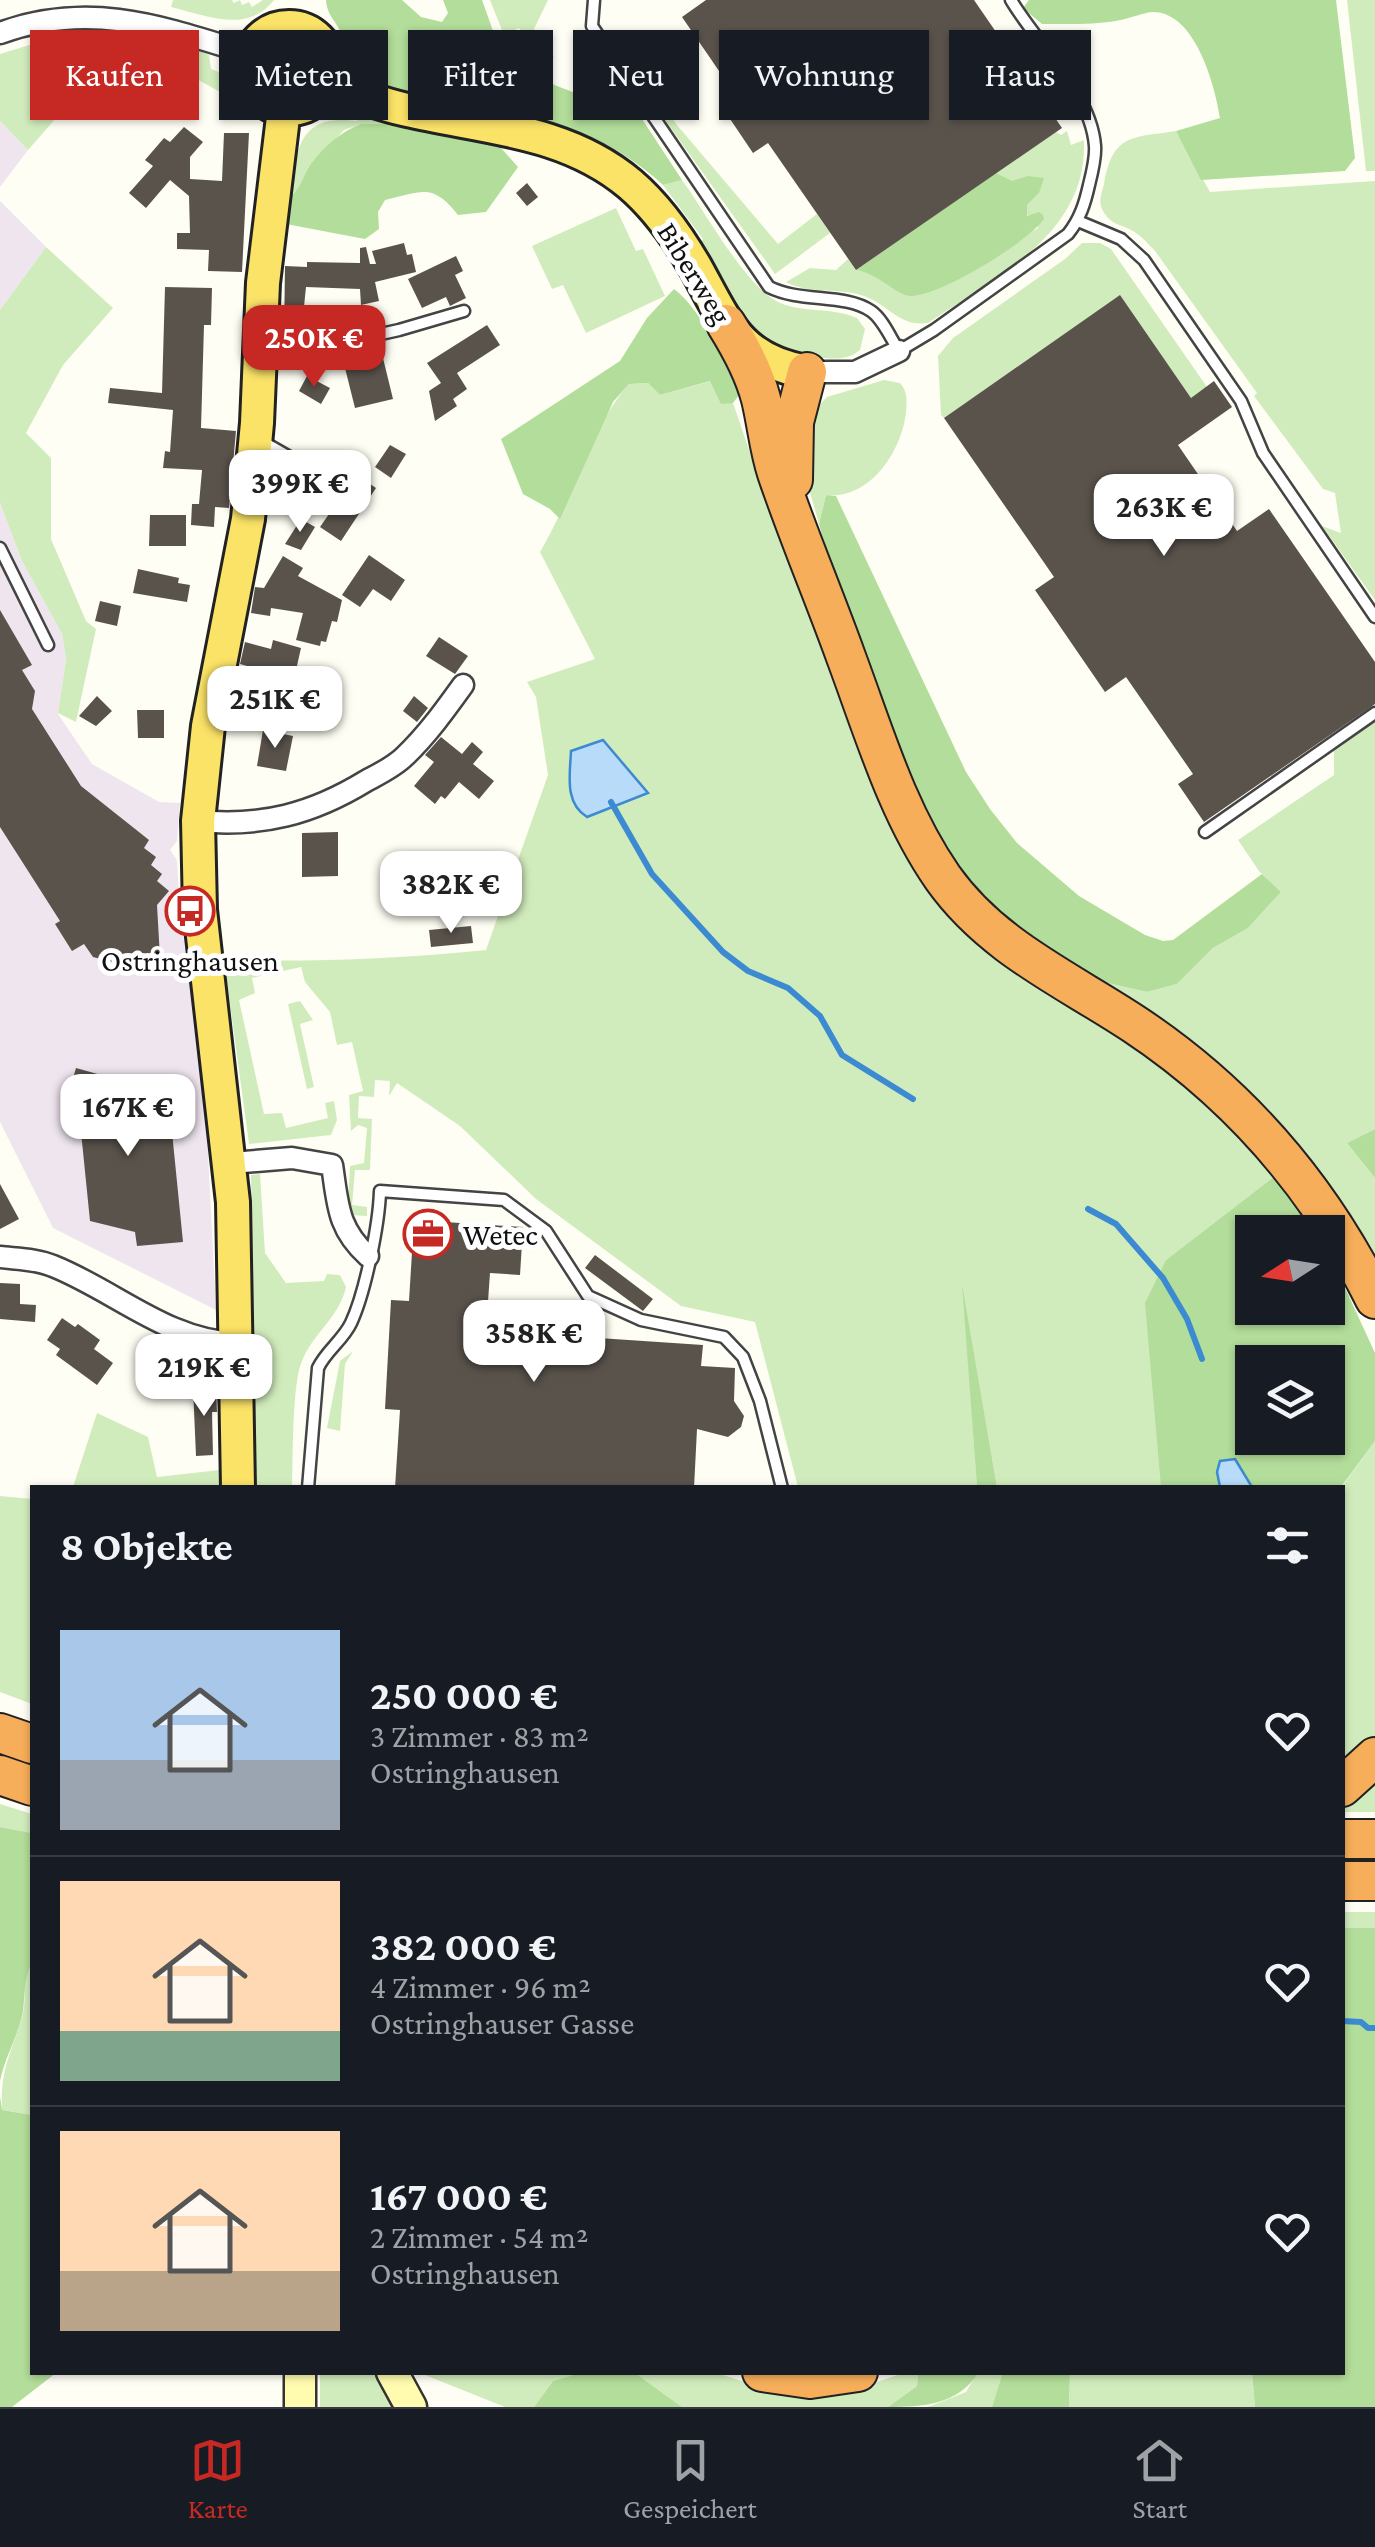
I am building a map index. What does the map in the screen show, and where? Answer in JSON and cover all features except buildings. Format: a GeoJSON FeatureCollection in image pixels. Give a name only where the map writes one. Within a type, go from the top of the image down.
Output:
{"type":"FeatureCollection","features":[{"type":"Feature","properties":{"kind":"highway"},"geometry":{"type":"LineString","coordinates":[[726,324],[752,372],[778,475],[895,790],[920,843],[946,882],[984,924],[1024,958],[1133,1024],[1190,1064],[1230,1099],[1312,1193],[1348,1247],[1375,1300]]}},
{"type":"Feature","properties":{"kind":"highway"},"geometry":{"type":"LineString","coordinates":[[765,424],[770,395],[798,370]]}},
{"type":"Feature","properties":{"kind":"highway"},"geometry":{"type":"LineString","coordinates":[[798,370],[791,445],[795,500],[804,542]]}},
{"type":"Feature","properties":{"kind":"highway"},"geometry":{"type":"LineString","coordinates":[[0,1734],[30,1743]]}},
{"type":"Feature","properties":{"kind":"highway"},"geometry":{"type":"LineString","coordinates":[[1345,1784],[1375,1757]]}},
{"type":"Feature","properties":{"kind":"highway"},"geometry":{"type":"LineString","coordinates":[[0,1775],[30,1785]]}},
{"type":"Feature","properties":{"kind":"highway"},"geometry":{"type":"LineString","coordinates":[[1345,1839],[1375,1838]]}},
{"type":"Feature","properties":{"kind":"highway"},"geometry":{"type":"LineString","coordinates":[[1345,1881],[1375,1882]]}},
{"type":"Feature","properties":{"kind":"highway"},"geometry":{"type":"LineString","coordinates":[[783,2375],[810,2379],[837,2375]]}},
{"type":"Feature","properties":{"kind":"main road"},"geometry":{"type":"LineString","coordinates":[[274,30],[289,26],[301,14]]}},
{"type":"Feature","properties":{"kind":"main road","name":"Biberweg"},"geometry":{"type":"LineString","coordinates":[[388,105],[537,136],[608,168],[630,184],[668,225],[726,324],[754,352],[798,370]]}},
{"type":"Feature","properties":{"kind":"main road"},"geometry":{"type":"LineString","coordinates":[[238,1485],[230,1163],[200,910],[198,821],[208,726],[243,554],[256,438],[267,240],[283,120]]}},
{"type":"Feature","properties":{"kind":"street"},"geometry":{"type":"LineString","coordinates":[[0,34],[59,17],[122,17],[219,45]]}},
{"type":"Feature","properties":{"kind":"street","name":"Biberweg"},"geometry":{"type":"LineString","coordinates":[[798,370],[855,372],[899,351]]}},
{"type":"Feature","properties":{"kind":"street"},"geometry":{"type":"LineString","coordinates":[[198,821],[254,820],[330,803],[403,758],[463,685]]}},
{"type":"Feature","properties":{"kind":"street"},"geometry":{"type":"LineString","coordinates":[[230,1163],[292,1158],[332,1165],[340,1218],[347,1233],[368,1256]]}},
{"type":"Feature","properties":{"kind":"street"},"geometry":{"type":"LineString","coordinates":[[0,1257],[53,1266],[184,1334],[217,1343],[237,1343]]}},
{"type":"Feature","properties":{"kind":"street"},"geometry":{"type":"LineString","coordinates":[[300,2375],[300,2407]]}},
{"type":"Feature","properties":{"kind":"street"},"geometry":{"type":"LineString","coordinates":[[394,2375],[411,2407]]}},
{"type":"Feature","properties":{"kind":"lane"},"geometry":{"type":"LineString","coordinates":[[594,0],[592,26],[769,287],[798,298],[827,299],[872,312],[899,351],[1068,234],[1078,221],[1096,147],[1073,89],[1011,0]]}},
{"type":"Feature","properties":{"kind":"lane"},"geometry":{"type":"LineString","coordinates":[[1078,221],[1120,240],[1144,260],[1241,401],[1264,453],[1375,617]]}},
{"type":"Feature","properties":{"kind":"lane"},"geometry":{"type":"LineString","coordinates":[[260,356],[281,356],[334,345],[464,310]]}},
{"type":"Feature","properties":{"kind":"lane"},"geometry":{"type":"LineString","coordinates":[[256,438],[306,467]]}},
{"type":"Feature","properties":{"kind":"lane"},"geometry":{"type":"LineString","coordinates":[[0,548],[48,646]]}},
{"type":"Feature","properties":{"kind":"lane"},"geometry":{"type":"LineString","coordinates":[[1205,832],[1375,713]]}},
{"type":"Feature","properties":{"kind":"lane"},"geometry":{"type":"LineString","coordinates":[[308,1485],[318,1368],[324,1355],[349,1329],[360,1300],[379,1216],[380,1191],[490,1198],[513,1205],[546,1231],[588,1296],[642,1320],[724,1337],[743,1357],[760,1400],[781,1485]]}},
{"type":"Feature","properties":{"kind":"shaded area"},"geometry":{"type":"Polygon","coordinates":[[[0,121],[28,150],[0,187],[0,121]]]}},
{"type":"Feature","properties":{"kind":"shaded area"},"geometry":{"type":"Polygon","coordinates":[[[0,201],[46,247],[0,310],[0,201]]]}},
{"type":"Feature","properties":{"kind":"shaded area"},"geometry":{"type":"Polygon","coordinates":[[[0,503],[22,561],[62,634],[66,659],[58,714],[92,764],[159,802],[180,803],[177,841],[170,850],[177,860],[180,912],[205,1095],[216,1310],[53,1228],[0,1122],[0,503]]]}},
{"type":"Feature","properties":{"kind":"green space"},"geometry":{"type":"Polygon","coordinates":[[[173,0],[240,0],[242,5],[249,2],[252,7],[263,0],[274,0],[252,17],[226,20],[171,7],[173,0]]]}},
{"type":"Feature","properties":{"kind":"green space"},"geometry":{"type":"Polygon","coordinates":[[[326,0],[402,0],[421,17],[442,22],[448,13],[443,0],[482,0],[493,30],[408,30],[408,93],[388,86],[388,30],[340,30],[326,0]]]}},
{"type":"Feature","properties":{"kind":"green space"},"geometry":{"type":"Polygon","coordinates":[[[490,0],[548,0],[535,30],[502,30],[490,0]]]}},
{"type":"Feature","properties":{"kind":"green space"},"geometry":{"type":"Polygon","coordinates":[[[1029,0],[1336,0],[1355,158],[1345,171],[1201,180],[1176,131],[1220,118],[1208,70],[1191,36],[1180,24],[1167,15],[1152,12],[1101,23],[1042,24],[1023,8],[1029,0]]]}},
{"type":"Feature","properties":{"kind":"green space"},"geometry":{"type":"Polygon","coordinates":[[[1347,0],[1375,0],[1375,171],[1366,171],[1347,0]]]}},
{"type":"Feature","properties":{"kind":"green space"},"geometry":{"type":"Polygon","coordinates":[[[118,26],[134,30],[89,30],[118,26]]]}},
{"type":"Feature","properties":{"kind":"green space"},"geometry":{"type":"Polygon","coordinates":[[[30,45],[30,120],[54,120],[28,150],[0,121],[0,54],[30,45]]]}},
{"type":"Feature","properties":{"kind":"green space"},"geometry":{"type":"Polygon","coordinates":[[[199,51],[209,55],[211,69],[219,73],[219,91],[199,80],[199,51]]]}},
{"type":"Feature","properties":{"kind":"green space"},"geometry":{"type":"Polygon","coordinates":[[[553,84],[573,92],[573,120],[643,120],[682,180],[663,185],[620,153],[543,120],[553,120],[553,84]]]}},
{"type":"Feature","properties":{"kind":"green space"},"geometry":{"type":"Polygon","coordinates":[[[337,120],[384,120],[396,124],[361,124],[344,130],[308,168],[304,184],[290,196],[299,150],[312,129],[337,120]]]}},
{"type":"Feature","properties":{"kind":"green space"},"geometry":{"type":"Polygon","coordinates":[[[665,120],[674,120],[778,244],[817,214],[830,233],[775,274],[665,120]]]}},
{"type":"Feature","properties":{"kind":"green space"},"geometry":{"type":"Polygon","coordinates":[[[361,124],[396,124],[492,138],[518,167],[486,212],[458,215],[441,198],[426,192],[385,200],[378,212],[379,229],[365,239],[286,224],[290,197],[311,164],[334,140],[361,124]]]}},
{"type":"Feature","properties":{"kind":"green space"},"geometry":{"type":"Polygon","coordinates":[[[1067,131],[1071,145],[1084,140],[1081,173],[1071,202],[1054,228],[1008,270],[928,323],[909,322],[864,296],[786,282],[810,268],[836,270],[848,259],[856,270],[871,272],[886,281],[952,281],[1038,228],[1027,215],[1027,205],[1039,193],[1027,176],[1012,182],[996,173],[1056,132],[1061,135],[1067,131]]]}},
{"type":"Feature","properties":{"kind":"green space"},"geometry":{"type":"Polygon","coordinates":[[[1176,131],[1210,192],[1375,181],[1375,600],[1322,526],[1341,533],[1335,493],[1323,489],[1155,251],[1135,232],[1110,220],[1103,210],[1100,199],[1108,167],[1119,147],[1136,137],[1176,131]]]}},
{"type":"Feature","properties":{"kind":"green space"},"geometry":{"type":"Polygon","coordinates":[[[996,173],[1012,181],[1027,176],[1044,178],[1039,193],[1027,205],[1027,216],[1039,212],[1044,219],[1002,254],[941,288],[910,296],[856,270],[996,173]]]}},
{"type":"Feature","properties":{"kind":"green space"},"geometry":{"type":"Polygon","coordinates":[[[682,180],[740,266],[767,295],[789,306],[857,318],[865,329],[860,350],[845,358],[816,357],[791,352],[755,333],[720,285],[698,245],[703,239],[663,185],[682,180]]]}},
{"type":"Feature","properties":{"kind":"green space"},"geometry":{"type":"Polygon","coordinates":[[[616,208],[636,251],[643,249],[665,296],[586,333],[563,285],[552,289],[532,246],[616,208]]]}},
{"type":"Feature","properties":{"kind":"green space"},"geometry":{"type":"Polygon","coordinates":[[[1082,243],[1100,243],[1111,249],[1207,387],[1191,398],[1120,296],[944,418],[938,356],[953,338],[1082,243]]]}},
{"type":"Feature","properties":{"kind":"green space"},"geometry":{"type":"Polygon","coordinates":[[[46,247],[113,308],[63,365],[26,433],[51,458],[51,539],[86,621],[96,629],[76,722],[58,713],[66,659],[62,634],[22,561],[0,503],[0,310],[46,247]]]}},
{"type":"Feature","properties":{"kind":"green space"},"geometry":{"type":"Polygon","coordinates":[[[674,289],[703,323],[739,395],[733,403],[721,404],[710,381],[660,395],[648,383],[629,384],[613,402],[560,519],[523,494],[501,439],[620,361],[647,318],[674,289]]]}},
{"type":"Feature","properties":{"kind":"green space"},"geometry":{"type":"Polygon","coordinates":[[[884,380],[900,383],[906,393],[906,412],[898,442],[891,457],[870,481],[856,490],[826,495],[819,524],[806,478],[814,410],[827,397],[884,380]]]}},
{"type":"Feature","properties":{"kind":"green space"},"geometry":{"type":"Polygon","coordinates":[[[711,381],[721,403],[733,403],[764,493],[1116,1029],[1204,1101],[1275,1176],[1166,1260],[1161,1485],[997,1485],[964,1298],[977,1485],[797,1485],[755,1322],[681,1306],[536,1199],[460,1126],[397,1083],[389,1096],[390,1081],[375,1080],[374,1097],[359,1096],[358,1118],[372,1119],[370,1170],[355,1170],[352,1205],[367,1207],[367,1216],[352,1215],[348,1205],[350,1166],[364,1163],[367,1128],[358,1125],[351,1131],[349,1095],[363,1091],[352,1042],[337,1045],[330,1012],[305,982],[301,967],[252,978],[255,993],[239,1000],[264,1114],[282,1113],[286,1128],[328,1118],[325,1103],[334,1101],[337,1120],[331,1135],[249,1144],[224,960],[355,959],[486,950],[548,775],[536,697],[527,682],[595,659],[540,552],[592,442],[616,401],[629,384],[648,383],[660,395],[711,381]]]}},
{"type":"Feature","properties":{"kind":"green space"},"geometry":{"type":"Polygon","coordinates":[[[826,495],[836,496],[966,772],[1017,843],[1079,896],[1145,935],[1163,941],[1173,940],[1262,874],[1281,892],[1248,928],[1213,948],[1177,984],[1147,992],[1086,978],[991,910],[954,865],[922,816],[844,609],[819,524],[826,495]]]}},
{"type":"Feature","properties":{"kind":"green space"},"geometry":{"type":"Polygon","coordinates":[[[1375,722],[1375,1129],[1347,1143],[1375,1178],[1375,1262],[1345,1233],[1345,1215],[1327,1215],[1086,978],[1147,992],[1177,984],[1213,948],[1248,928],[1281,892],[1259,871],[1238,840],[1334,775],[1334,751],[1375,722]]]}},
{"type":"Feature","properties":{"kind":"green space"},"geometry":{"type":"Polygon","coordinates":[[[300,1001],[313,1020],[300,1024],[314,1087],[307,1089],[288,1004],[300,1001]]]}},
{"type":"Feature","properties":{"kind":"green space"},"geometry":{"type":"Polygon","coordinates":[[[1375,1129],[1375,1178],[1347,1143],[1375,1129]]]}},
{"type":"Feature","properties":{"kind":"green space"},"geometry":{"type":"Polygon","coordinates":[[[260,1174],[265,1253],[286,1283],[324,1281],[327,1274],[340,1275],[346,1287],[338,1308],[307,1351],[299,1372],[292,1485],[256,1485],[251,1175],[260,1174]]]}},
{"type":"Feature","properties":{"kind":"green space"},"geometry":{"type":"Polygon","coordinates":[[[1275,1176],[1303,1215],[1235,1215],[1235,1325],[1345,1325],[1345,1288],[1375,1353],[1375,1441],[1342,1485],[1161,1485],[1145,1303],[1166,1260],[1275,1176]]]}},
{"type":"Feature","properties":{"kind":"green space"},"geometry":{"type":"Polygon","coordinates":[[[962,1284],[997,1485],[977,1485],[962,1284]]]}},
{"type":"Feature","properties":{"kind":"green space"},"geometry":{"type":"Polygon","coordinates":[[[353,1351],[345,1364],[340,1431],[327,1428],[340,1361],[353,1351]]]}},
{"type":"Feature","properties":{"kind":"green space"},"geometry":{"type":"Polygon","coordinates":[[[97,1413],[148,1437],[157,1477],[220,1470],[221,1485],[74,1485],[97,1413]]]}},
{"type":"Feature","properties":{"kind":"green space"},"geometry":{"type":"Polygon","coordinates":[[[1375,1441],[1375,1739],[1345,1772],[1345,1485],[1375,1441]]]}},
{"type":"Feature","properties":{"kind":"green space"},"geometry":{"type":"Polygon","coordinates":[[[0,1496],[30,1499],[30,1703],[0,1692],[0,1496]]]}},
{"type":"Feature","properties":{"kind":"green space"},"geometry":{"type":"Polygon","coordinates":[[[1375,1777],[1375,1812],[1345,1812],[1345,1801],[1375,1777]]]}},
{"type":"Feature","properties":{"kind":"green space"},"geometry":{"type":"Polygon","coordinates":[[[0,1804],[30,1813],[30,1833],[0,1827],[0,1804]]]}},
{"type":"Feature","properties":{"kind":"green space"},"geometry":{"type":"Polygon","coordinates":[[[0,1827],[30,1833],[30,1969],[21,2020],[0,2081],[0,1827]]]}},
{"type":"Feature","properties":{"kind":"green space"},"geometry":{"type":"Polygon","coordinates":[[[1345,1912],[1375,1912],[1375,1928],[1345,1928],[1345,1912]]]}},
{"type":"Feature","properties":{"kind":"green space"},"geometry":{"type":"Polygon","coordinates":[[[1345,1928],[1375,1928],[1375,2407],[1255,2407],[1252,2375],[1345,2375],[1345,1928]]]}},
{"type":"Feature","properties":{"kind":"green space"},"geometry":{"type":"Polygon","coordinates":[[[30,1968],[30,2115],[2,2110],[5,2073],[22,2018],[30,1968]]]}},
{"type":"Feature","properties":{"kind":"green space"},"geometry":{"type":"Polygon","coordinates":[[[0,2097],[2,2110],[30,2115],[30,2375],[53,2375],[12,2407],[0,2407],[0,2097]]]}},
{"type":"Feature","properties":{"kind":"green space"},"geometry":{"type":"Polygon","coordinates":[[[320,2375],[376,2375],[397,2407],[320,2407],[320,2375]]]}},
{"type":"Feature","properties":{"kind":"green space"},"geometry":{"type":"Polygon","coordinates":[[[425,2375],[573,2375],[553,2381],[534,2407],[505,2407],[425,2375]]]}},
{"type":"Feature","properties":{"kind":"green space"},"geometry":{"type":"Polygon","coordinates":[[[573,2375],[638,2375],[682,2407],[534,2407],[553,2381],[573,2375]]]}},
{"type":"Feature","properties":{"kind":"green space"},"geometry":{"type":"Polygon","coordinates":[[[638,2375],[723,2375],[769,2390],[849,2391],[898,2375],[918,2375],[917,2386],[888,2407],[682,2407],[638,2375]]]}},
{"type":"Feature","properties":{"kind":"green space"},"geometry":{"type":"Polygon","coordinates":[[[918,2375],[977,2375],[960,2392],[939,2402],[888,2407],[917,2386],[918,2375]]]}},
{"type":"Feature","properties":{"kind":"green space"},"geometry":{"type":"Polygon","coordinates":[[[976,2375],[1002,2375],[992,2407],[928,2407],[966,2392],[976,2375]]]}},
{"type":"Feature","properties":{"kind":"green space"},"geometry":{"type":"Polygon","coordinates":[[[1002,2375],[1070,2375],[1069,2407],[992,2407],[1002,2375]]]}},
{"type":"Feature","properties":{"kind":"green space"},"geometry":{"type":"Polygon","coordinates":[[[1070,2375],[1252,2375],[1255,2407],[1069,2407],[1070,2375]]]}},
{"type":"Feature","properties":{"kind":"water"},"geometry":{"type":"Polygon","coordinates":[[[603,740],[648,793],[587,817],[572,796],[571,751],[603,740]]]}},
{"type":"Feature","properties":{"kind":"water"},"geometry":{"type":"Polygon","coordinates":[[[1235,1459],[1251,1485],[1220,1485],[1220,1461],[1235,1459]]]}},
{"type":"Feature","properties":{"kind":"waterway"},"geometry":{"type":"LineString","coordinates":[[611,802],[652,874],[723,952],[748,971],[788,988],[820,1016],[842,1055],[913,1099]]}},
{"type":"Feature","properties":{"kind":"waterway"},"geometry":{"type":"LineString","coordinates":[[1088,1209],[1116,1224],[1163,1278],[1187,1319],[1202,1359]]}},
{"type":"Feature","properties":{"kind":"waterway"},"geometry":{"type":"LineString","coordinates":[[1345,2021],[1375,2028]]}},
{"type":"Feature","properties":{"kind":"place","name":"Ostringhausen"},"geometry":{"type":"Point","coordinates":[190,911]}},
{"type":"Feature","properties":{"kind":"place","name":"Wetec"},"geometry":{"type":"Point","coordinates":[428,1234]}}]}
